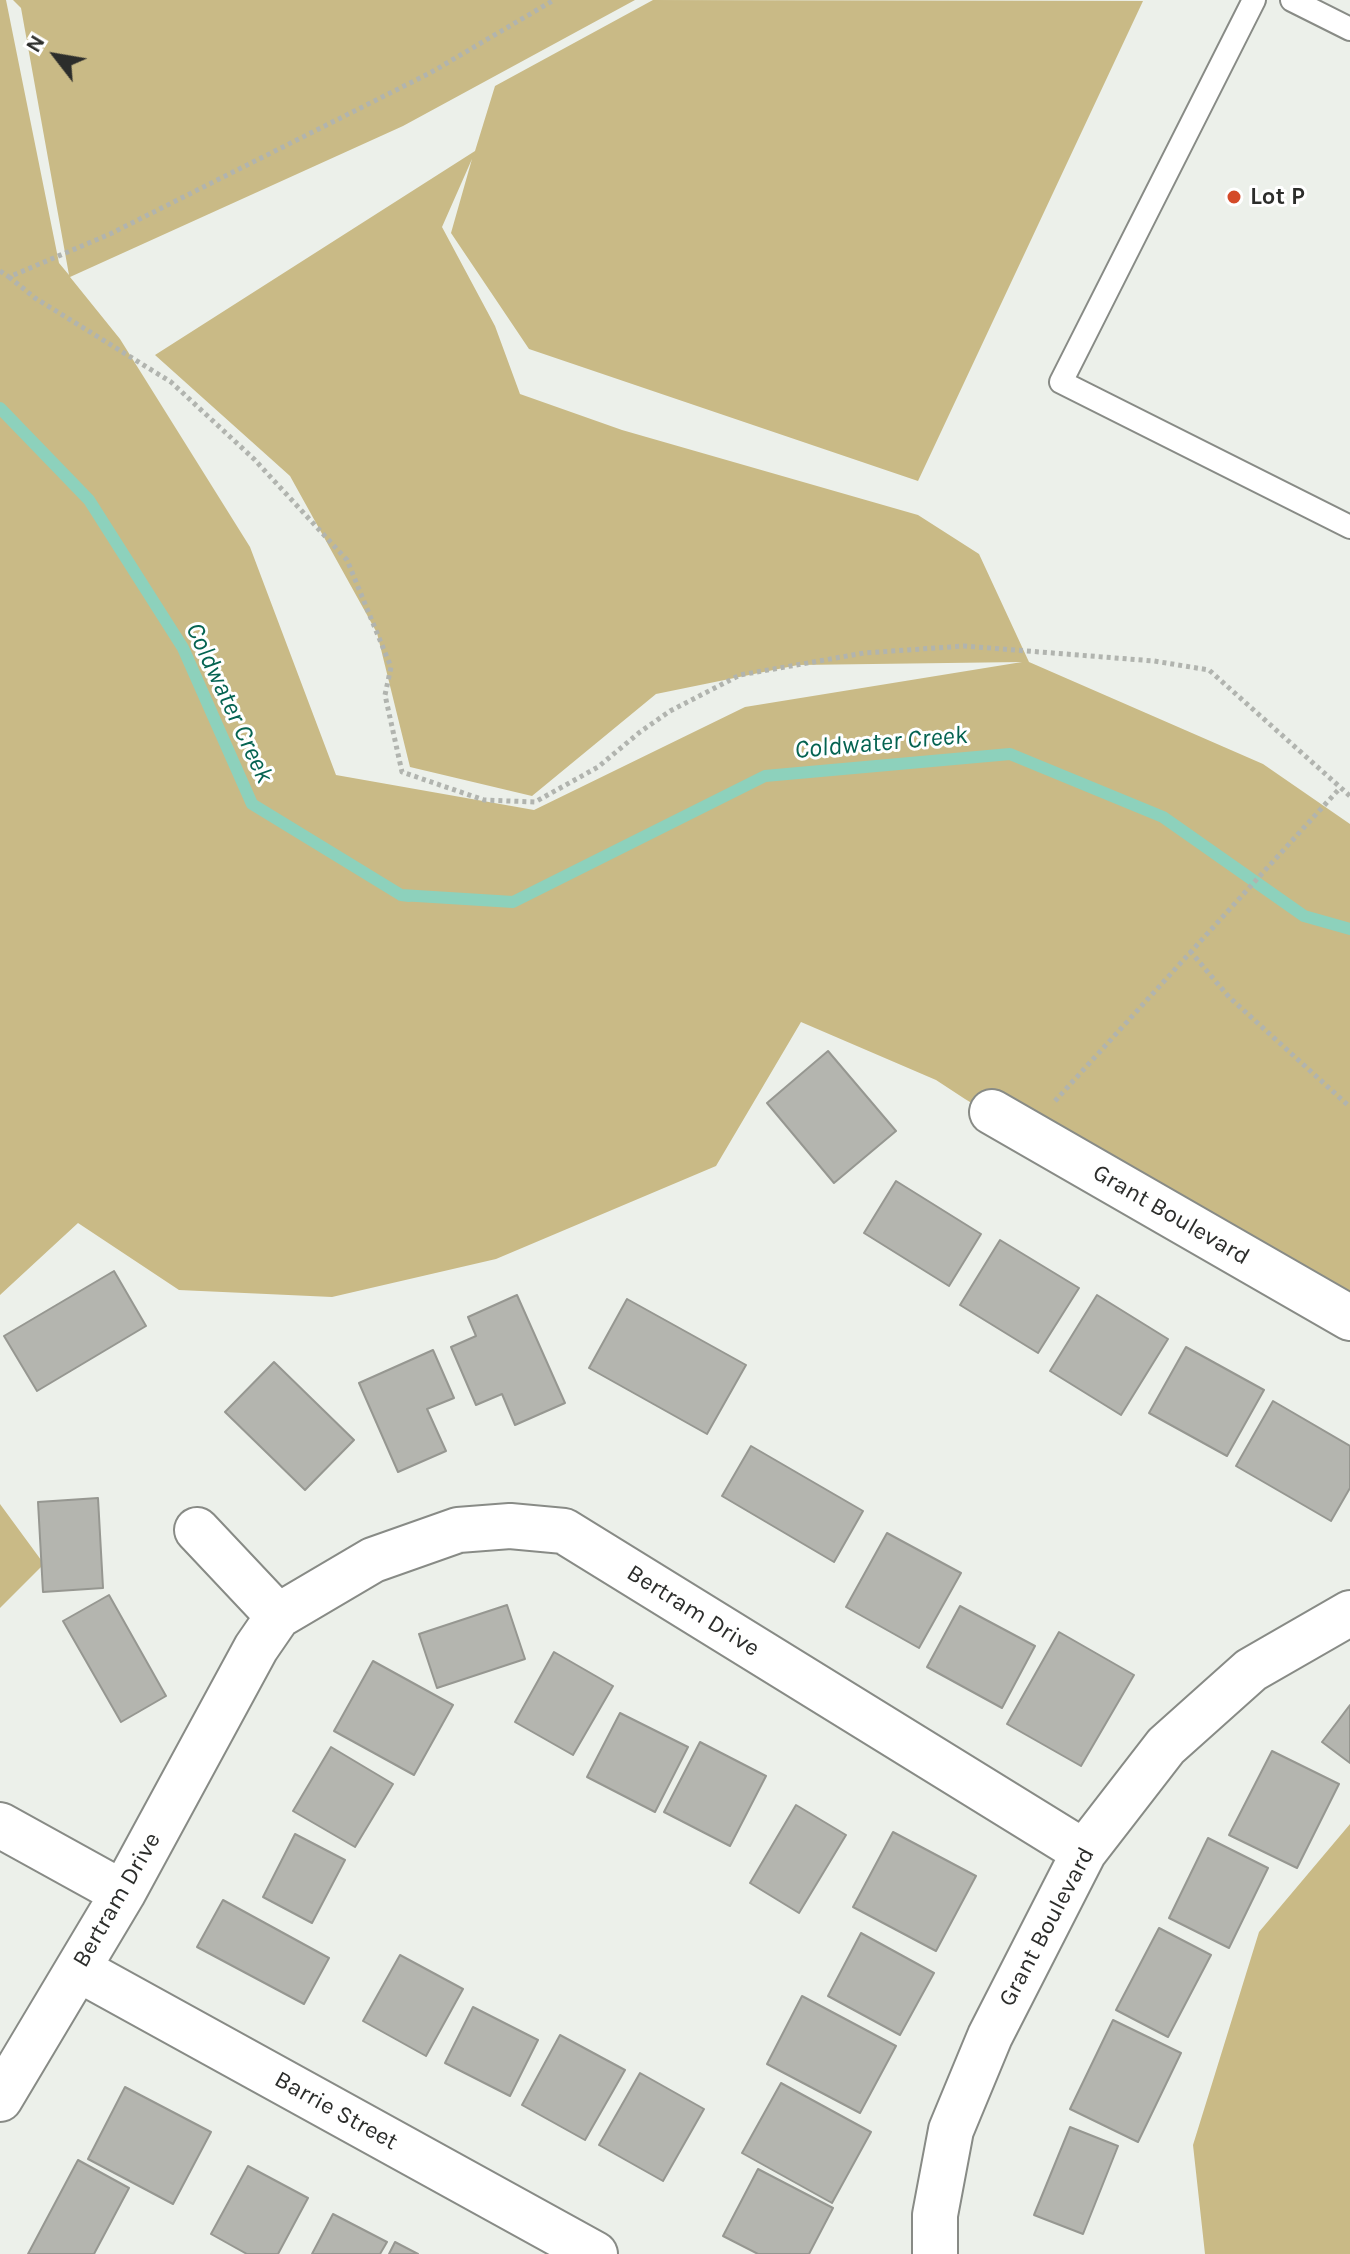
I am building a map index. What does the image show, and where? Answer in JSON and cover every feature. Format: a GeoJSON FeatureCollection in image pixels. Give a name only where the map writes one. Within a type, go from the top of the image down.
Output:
{"type":"FeatureCollection","features":[{"type":"Feature","properties":{"kind":"street","name":"Grant Boulevard"},"geometry":{"type":"LineString","coordinates":[[1009,1122],[1350,1318]]}},
{"type":"Feature","properties":{"kind":"street","name":"Bertram Drive"},"geometry":{"type":"LineString","coordinates":[[0,2099],[123,1893],[256,1648],[278,1616],[373,1560],[458,1530],[510,1526],[564,1531],[1084,1852]]}},
{"type":"Feature","properties":{"kind":"street"},"geometry":{"type":"LineString","coordinates":[[197,1530],[278,1616]]}},
{"type":"Feature","properties":{"kind":"street","name":"Grant Boulevard"},"geometry":{"type":"LineString","coordinates":[[935,2254],[935,2215],[951,2130],[990,2036],[1084,1852],[1166,1746],[1251,1670],[1350,1613]]}},
{"type":"Feature","properties":{"kind":"street"},"geometry":{"type":"LineString","coordinates":[[0,1825],[123,1893]]}},
{"type":"Feature","properties":{"kind":"street","name":"Barrie Street"},"geometry":{"type":"LineString","coordinates":[[78,1969],[595,2254]]}},
{"type":"Feature","properties":{"kind":"lane"},"geometry":{"type":"LineString","coordinates":[[1254,0],[1061,382],[1350,527]]}},
{"type":"Feature","properties":{"kind":"lane"},"geometry":{"type":"LineString","coordinates":[[1292,0],[1350,29]]}},
{"type":"Feature","properties":{"kind":"path"},"geometry":{"type":"LineString","coordinates":[[9,277],[110,234],[430,73],[554,0]]}},
{"type":"Feature","properties":{"kind":"path"},"geometry":{"type":"LineString","coordinates":[[0,271],[35,298],[171,382],[254,459],[347,560],[391,667],[385,695],[402,772],[484,800],[535,802],[598,767],[670,711],[740,675],[864,653],[964,646],[1154,661],[1209,670],[1350,796]]}},
{"type":"Feature","properties":{"kind":"path"},"geometry":{"type":"LineString","coordinates":[[1009,1122],[1190,951],[1340,788]]}},
{"type":"Feature","properties":{"kind":"path"},"geometry":{"type":"LineString","coordinates":[[1190,951],[1229,997],[1350,1107]]}},
{"type":"Feature","properties":{"kind":"shaded area"},"geometry":{"type":"Polygon","coordinates":[[[0,0],[6,0],[59,263],[69,275],[21,8],[13,0],[635,0],[403,126],[70,277],[120,339],[250,547],[336,775],[534,810],[745,707],[1022,662],[798,665],[656,694],[532,796],[410,767],[377,633],[290,476],[155,355],[475,151],[495,86],[653,0],[1143,1],[918,481],[529,349],[451,233],[472,159],[442,227],[495,326],[520,394],[622,430],[918,515],[979,554],[1029,662],[1263,764],[1350,824],[1350,1332],[936,1080],[801,1022],[716,1166],[496,1259],[332,1297],[179,1290],[78,1223],[0,1295],[0,0]]]}},
{"type":"Feature","properties":{"kind":"shaded area"},"geometry":{"type":"Polygon","coordinates":[[[0,1504],[44,1564],[0,1608],[0,1504]]]}},
{"type":"Feature","properties":{"kind":"shaded area"},"geometry":{"type":"Polygon","coordinates":[[[1350,1824],[1350,2254],[1205,2254],[1193,2145],[1259,1932],[1350,1824]]]}},
{"type":"Feature","properties":{"kind":"building"},"geometry":{"type":"Polygon","coordinates":[[[828,1051],[896,1131],[834,1183],[767,1103],[828,1051]]]}},
{"type":"Feature","properties":{"kind":"building"},"geometry":{"type":"Polygon","coordinates":[[[896,1181],[981,1234],[949,1286],[864,1233],[896,1181]]]}},
{"type":"Feature","properties":{"kind":"building"},"geometry":{"type":"Polygon","coordinates":[[[1000,1240],[1079,1288],[1038,1353],[960,1305],[1000,1240]]]}},
{"type":"Feature","properties":{"kind":"building"},"geometry":{"type":"Polygon","coordinates":[[[114,1271],[146,1326],[37,1391],[4,1336],[114,1271]]]}},
{"type":"Feature","properties":{"kind":"building"},"geometry":{"type":"Polygon","coordinates":[[[517,1295],[565,1403],[515,1425],[502,1394],[476,1405],[451,1347],[476,1336],[468,1317],[517,1295]]]}},
{"type":"Feature","properties":{"kind":"building"},"geometry":{"type":"Polygon","coordinates":[[[1097,1295],[1168,1339],[1121,1415],[1050,1371],[1097,1295]]]}},
{"type":"Feature","properties":{"kind":"building"},"geometry":{"type":"Polygon","coordinates":[[[627,1299],[746,1365],[707,1434],[589,1368],[627,1299]]]}},
{"type":"Feature","properties":{"kind":"building"},"geometry":{"type":"Polygon","coordinates":[[[1186,1347],[1264,1390],[1227,1456],[1149,1413],[1186,1347]]]}},
{"type":"Feature","properties":{"kind":"building"},"geometry":{"type":"Polygon","coordinates":[[[433,1350],[454,1398],[427,1409],[446,1451],[398,1472],[359,1383],[433,1350]]]}},
{"type":"Feature","properties":{"kind":"building"},"geometry":{"type":"Polygon","coordinates":[[[274,1362],[354,1440],[305,1490],[225,1412],[274,1362]]]}},
{"type":"Feature","properties":{"kind":"building"},"geometry":{"type":"Polygon","coordinates":[[[1273,1401],[1350,1446],[1350,1488],[1331,1521],[1236,1466],[1273,1401]]]}},
{"type":"Feature","properties":{"kind":"building"},"geometry":{"type":"Polygon","coordinates":[[[751,1446],[863,1511],[834,1562],[722,1496],[751,1446]]]}},
{"type":"Feature","properties":{"kind":"building"},"geometry":{"type":"Polygon","coordinates":[[[98,1498],[103,1588],[43,1592],[38,1502],[98,1498]]]}},
{"type":"Feature","properties":{"kind":"building"},"geometry":{"type":"Polygon","coordinates":[[[887,1533],[961,1573],[919,1648],[846,1607],[887,1533]]]}},
{"type":"Feature","properties":{"kind":"building"},"geometry":{"type":"Polygon","coordinates":[[[109,1595],[166,1696],[121,1722],[63,1621],[109,1595]]]}},
{"type":"Feature","properties":{"kind":"building"},"geometry":{"type":"Polygon","coordinates":[[[507,1605],[525,1659],[437,1688],[419,1634],[507,1605]]]}},
{"type":"Feature","properties":{"kind":"building"},"geometry":{"type":"Polygon","coordinates":[[[960,1606],[1035,1646],[1002,1708],[927,1667],[960,1606]]]}},
{"type":"Feature","properties":{"kind":"building"},"geometry":{"type":"Polygon","coordinates":[[[1059,1632],[1134,1675],[1081,1766],[1007,1724],[1059,1632]]]}},
{"type":"Feature","properties":{"kind":"building"},"geometry":{"type":"Polygon","coordinates":[[[554,1652],[613,1686],[573,1755],[515,1722],[554,1652]]]}},
{"type":"Feature","properties":{"kind":"building"},"geometry":{"type":"Polygon","coordinates":[[[373,1661],[453,1705],[414,1775],[334,1731],[373,1661]]]}},
{"type":"Feature","properties":{"kind":"building"},"geometry":{"type":"Polygon","coordinates":[[[1350,1705],[1350,1763],[1322,1742],[1350,1705]]]}},
{"type":"Feature","properties":{"kind":"building"},"geometry":{"type":"Polygon","coordinates":[[[620,1713],[688,1747],[655,1812],[587,1777],[620,1713]]]}},
{"type":"Feature","properties":{"kind":"building"},"geometry":{"type":"Polygon","coordinates":[[[700,1742],[766,1776],[730,1846],[664,1812],[700,1742]]]}},
{"type":"Feature","properties":{"kind":"building"},"geometry":{"type":"Polygon","coordinates":[[[331,1747],[393,1784],[355,1847],[293,1811],[331,1747]]]}},
{"type":"Feature","properties":{"kind":"building"},"geometry":{"type":"Polygon","coordinates":[[[1272,1751],[1339,1784],[1297,1868],[1229,1835],[1272,1751]]]}},
{"type":"Feature","properties":{"kind":"building"},"geometry":{"type":"Polygon","coordinates":[[[796,1805],[846,1835],[799,1913],[750,1883],[796,1805]]]}},
{"type":"Feature","properties":{"kind":"building"},"geometry":{"type":"Polygon","coordinates":[[[893,1832],[976,1876],[936,1951],[853,1907],[893,1832]]]}},
{"type":"Feature","properties":{"kind":"building"},"geometry":{"type":"Polygon","coordinates":[[[295,1834],[345,1860],[312,1923],[263,1897],[295,1834]]]}},
{"type":"Feature","properties":{"kind":"building"},"geometry":{"type":"Polygon","coordinates":[[[1208,1838],[1268,1868],[1229,1948],[1169,1918],[1208,1838]]]}},
{"type":"Feature","properties":{"kind":"building"},"geometry":{"type":"Polygon","coordinates":[[[223,1900],[329,1958],[304,2004],[197,1947],[223,1900]]]}},
{"type":"Feature","properties":{"kind":"building"},"geometry":{"type":"Polygon","coordinates":[[[1159,1928],[1211,1955],[1168,2037],[1116,2010],[1159,1928]]]}},
{"type":"Feature","properties":{"kind":"building"},"geometry":{"type":"Polygon","coordinates":[[[861,1933],[934,1973],[900,2035],[828,1996],[861,1933]]]}},
{"type":"Feature","properties":{"kind":"building"},"geometry":{"type":"Polygon","coordinates":[[[400,1955],[463,1989],[426,2056],[363,2021],[400,1955]]]}},
{"type":"Feature","properties":{"kind":"building"},"geometry":{"type":"Polygon","coordinates":[[[802,1996],[896,2046],[860,2113],[767,2064],[802,1996]]]}},
{"type":"Feature","properties":{"kind":"building"},"geometry":{"type":"Polygon","coordinates":[[[473,2007],[538,2040],[510,2096],[445,2063],[473,2007]]]}},
{"type":"Feature","properties":{"kind":"building"},"geometry":{"type":"Polygon","coordinates":[[[1113,2020],[1181,2053],[1138,2142],[1070,2109],[1113,2020]]]}},
{"type":"Feature","properties":{"kind":"building"},"geometry":{"type":"Polygon","coordinates":[[[560,2035],[625,2070],[585,2140],[522,2105],[560,2035]]]}},
{"type":"Feature","properties":{"kind":"building"},"geometry":{"type":"Polygon","coordinates":[[[640,2073],[704,2109],[663,2181],[599,2145],[640,2073]]]}},
{"type":"Feature","properties":{"kind":"building"},"geometry":{"type":"Polygon","coordinates":[[[781,2083],[871,2132],[832,2203],[742,2153],[781,2083]]]}},
{"type":"Feature","properties":{"kind":"building"},"geometry":{"type":"Polygon","coordinates":[[[125,2087],[211,2132],[173,2204],[88,2159],[125,2087]]]}},
{"type":"Feature","properties":{"kind":"building"},"geometry":{"type":"Polygon","coordinates":[[[1070,2127],[1118,2146],[1083,2234],[1034,2215],[1070,2127]]]}},
{"type":"Feature","properties":{"kind":"building"},"geometry":{"type":"Polygon","coordinates":[[[78,2160],[129,2188],[94,2254],[28,2254],[78,2160]]]}},
{"type":"Feature","properties":{"kind":"building"},"geometry":{"type":"Polygon","coordinates":[[[248,2166],[308,2198],[278,2254],[247,2254],[211,2234],[248,2166]]]}},
{"type":"Feature","properties":{"kind":"building"},"geometry":{"type":"Polygon","coordinates":[[[758,2169],[833,2208],[809,2254],[758,2254],[723,2236],[758,2169]]]}},
{"type":"Feature","properties":{"kind":"building"},"geometry":{"type":"Polygon","coordinates":[[[333,2214],[387,2242],[380,2254],[312,2254],[333,2214]]]}},
{"type":"Feature","properties":{"kind":"building"},"geometry":{"type":"Polygon","coordinates":[[[395,2242],[418,2254],[389,2254],[395,2242]]]}},
{"type":"Feature","properties":{"kind":"waterway","name":"Coldwater Creek"},"geometry":{"type":"LineString","coordinates":[[0,408],[89,500],[183,648],[252,804],[401,895],[409,896]]}},
{"type":"Feature","properties":{"kind":"waterway","name":"Coldwater Creek"},"geometry":{"type":"LineString","coordinates":[[401,895],[513,902],[765,776],[1010,754],[1163,817],[1304,916],[1350,929]]}},
{"type":"Feature","properties":{"kind":"place","name":"Lot P"},"geometry":{"type":"Point","coordinates":[1234,197]}}]}
